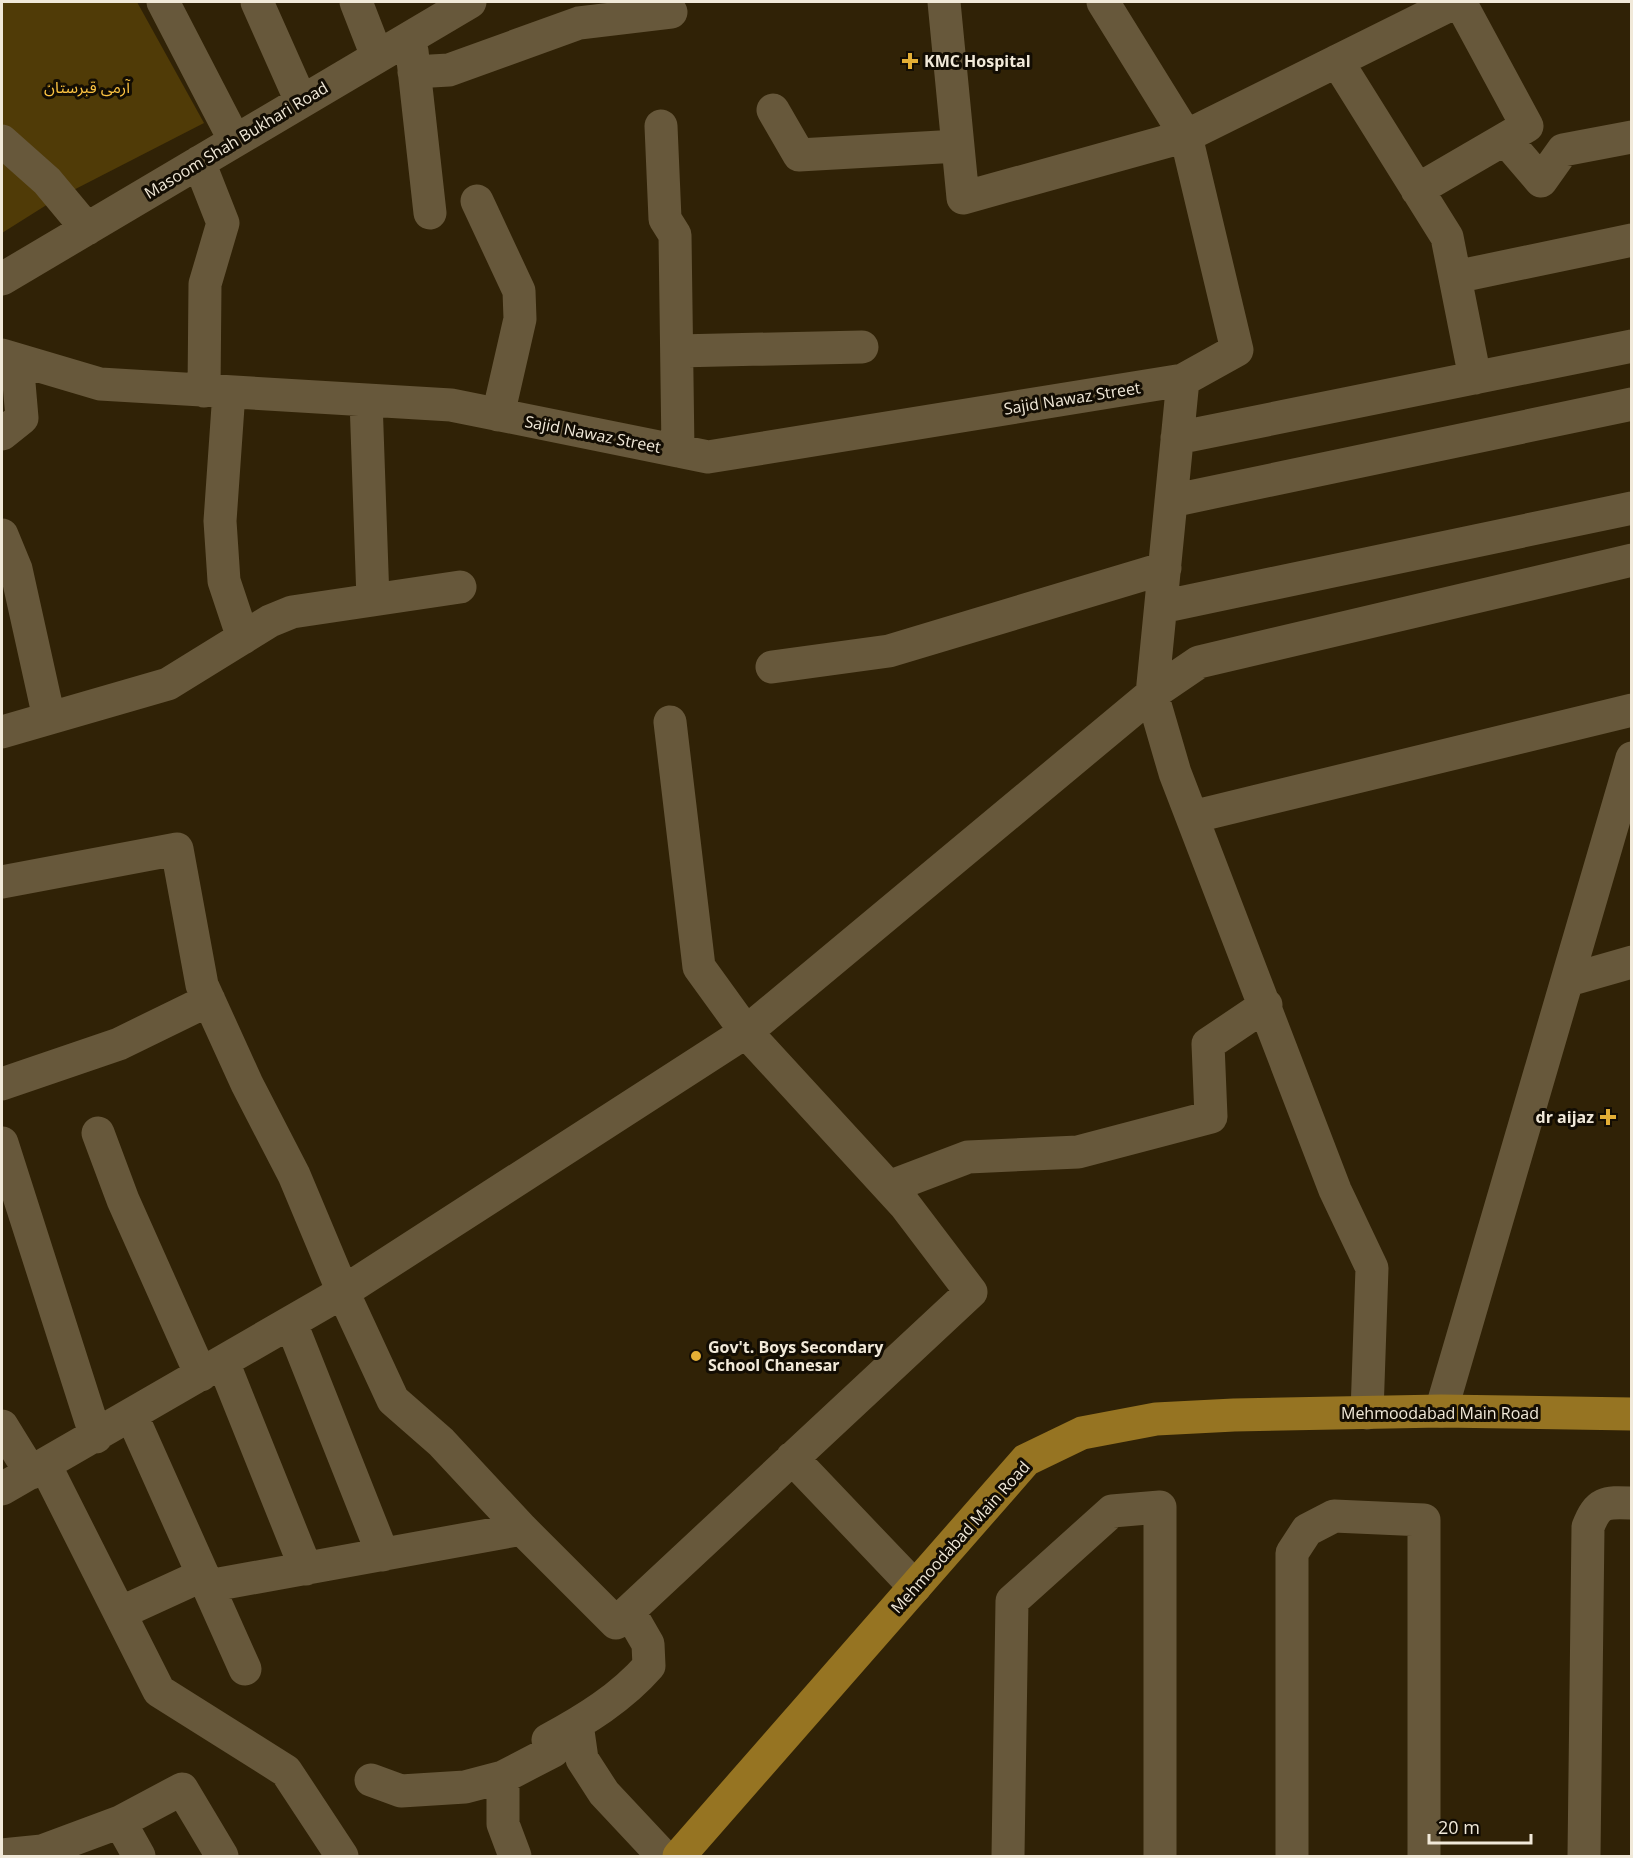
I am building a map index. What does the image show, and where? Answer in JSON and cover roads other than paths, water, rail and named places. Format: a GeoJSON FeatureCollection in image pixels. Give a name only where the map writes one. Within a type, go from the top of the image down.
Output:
{"type":"FeatureCollection","features":[{"type":"Feature","properties":{"kind":"main road","name":"Mehmoodabad Main Road"},"geometry":{"type":"LineString","coordinates":[[679,1857],[1026,1460],[1082,1433],[1156,1419],[1441,1411],[1632,1414]]}},
{"type":"Feature","properties":{"kind":"street"},"geometry":{"type":"LineString","coordinates":[[163,2],[235,141]]}},
{"type":"Feature","properties":{"kind":"street"},"geometry":{"type":"LineString","coordinates":[[257,2],[302,101]]}},
{"type":"Feature","properties":{"kind":"street"},"geometry":{"type":"LineString","coordinates":[[356,2],[377,56]]}},
{"type":"Feature","properties":{"kind":"street","name":"Masoom Shah Bukhari Road"},"geometry":{"type":"LineString","coordinates":[[2,279],[470,2]]}},
{"type":"Feature","properties":{"kind":"street"},"geometry":{"type":"LineString","coordinates":[[944,2],[963,198],[1186,136],[1458,2],[1527,126],[1417,190]]}},
{"type":"Feature","properties":{"kind":"street"},"geometry":{"type":"LineString","coordinates":[[1103,2],[1186,136]]}},
{"type":"Feature","properties":{"kind":"street"},"geometry":{"type":"LineString","coordinates":[[414,72],[449,70],[579,23],[671,12]]}},
{"type":"Feature","properties":{"kind":"street"},"geometry":{"type":"LineString","coordinates":[[410,37],[430,213]]}},
{"type":"Feature","properties":{"kind":"street"},"geometry":{"type":"LineString","coordinates":[[1337,61],[1447,237],[1475,378]]}},
{"type":"Feature","properties":{"kind":"street"},"geometry":{"type":"LineString","coordinates":[[773,110],[799,154],[958,146]]}},
{"type":"Feature","properties":{"kind":"street"},"geometry":{"type":"LineString","coordinates":[[660,126],[665,219],[675,235],[678,451]]}},
{"type":"Feature","properties":{"kind":"street","name":"Sajid Nawaz Street"},"geometry":{"type":"LineString","coordinates":[[9,358],[100,384],[451,405],[708,457],[1183,380],[1237,350],[1186,136]]}},
{"type":"Feature","properties":{"kind":"street"},"geometry":{"type":"LineString","coordinates":[[1505,140],[1541,181],[1563,150],[1632,137]]}},
{"type":"Feature","properties":{"kind":"street"},"geometry":{"type":"LineString","coordinates":[[2,141],[47,181],[87,229]]}},
{"type":"Feature","properties":{"kind":"street"},"geometry":{"type":"LineString","coordinates":[[199,162],[224,223],[205,284],[217,392],[224,581],[243,638]]}},
{"type":"Feature","properties":{"kind":"street"},"geometry":{"type":"LineString","coordinates":[[477,201],[519,291],[520,318],[498,415]]}},
{"type":"Feature","properties":{"kind":"street"},"geometry":{"type":"LineString","coordinates":[[1455,277],[1632,240]]}},
{"type":"Feature","properties":{"kind":"street"},"geometry":{"type":"LineString","coordinates":[[1177,438],[1632,346]]}},
{"type":"Feature","properties":{"kind":"street"},"geometry":{"type":"LineString","coordinates":[[677,351],[862,347]]}},
{"type":"Feature","properties":{"kind":"street"},"geometry":{"type":"LineString","coordinates":[[2,434],[22,418],[9,358]]}},
{"type":"Feature","properties":{"kind":"street"},"geometry":{"type":"LineString","coordinates":[[1183,380],[1152,694],[1175,773],[1192,818],[1266,1005],[1335,1190],[1372,1268],[1367,1413]]}},
{"type":"Feature","properties":{"kind":"street"},"geometry":{"type":"LineString","coordinates":[[366,400],[373,600]]}},
{"type":"Feature","properties":{"kind":"street"},"geometry":{"type":"LineString","coordinates":[[1171,501],[1632,404]]}},
{"type":"Feature","properties":{"kind":"street"},"geometry":{"type":"LineString","coordinates":[[1161,607],[1632,508]]}},
{"type":"Feature","properties":{"kind":"street"},"geometry":{"type":"LineString","coordinates":[[2,535],[16,569],[30,644],[49,718]]}},
{"type":"Feature","properties":{"kind":"street"},"geometry":{"type":"LineString","coordinates":[[2,1489],[96,1437],[343,1292],[746,1032],[1152,694],[1199,662],[1632,560]]}},
{"type":"Feature","properties":{"kind":"street"},"geometry":{"type":"LineString","coordinates":[[772,667],[889,651],[1165,568]]}},
{"type":"Feature","properties":{"kind":"street"},"geometry":{"type":"LineString","coordinates":[[2,732],[168,684],[270,621],[292,612],[460,587]]}},
{"type":"Feature","properties":{"kind":"street"},"geometry":{"type":"LineString","coordinates":[[1192,818],[1632,710]]}},
{"type":"Feature","properties":{"kind":"street"},"geometry":{"type":"LineString","coordinates":[[2,882],[177,849],[202,985],[247,1084],[294,1175],[343,1292],[393,1400],[441,1442],[522,1529],[616,1623],[971,1292],[889,1186],[746,1032],[699,967],[670,722]]}},
{"type":"Feature","properties":{"kind":"street"},"geometry":{"type":"LineString","coordinates":[[1441,1411],[1569,980],[1632,758]]}},
{"type":"Feature","properties":{"kind":"street"},"geometry":{"type":"LineString","coordinates":[[1569,980],[1632,962]]}},
{"type":"Feature","properties":{"kind":"street"},"geometry":{"type":"LineString","coordinates":[[2,1084],[119,1044],[209,1000]]}},
{"type":"Feature","properties":{"kind":"street"},"geometry":{"type":"LineString","coordinates":[[889,1186],[968,1157],[1078,1152],[1211,1117],[1208,1044],[1266,1005]]}},
{"type":"Feature","properties":{"kind":"street"},"geometry":{"type":"LineString","coordinates":[[98,1133],[123,1200],[212,1369],[306,1569]]}},
{"type":"Feature","properties":{"kind":"street"},"geometry":{"type":"LineString","coordinates":[[2,1143],[96,1437]]}},
{"type":"Feature","properties":{"kind":"street"},"geometry":{"type":"LineString","coordinates":[[291,1323],[383,1555]]}},
{"type":"Feature","properties":{"kind":"street"},"geometry":{"type":"LineString","coordinates":[[132,1416],[245,1669]]}},
{"type":"Feature","properties":{"kind":"street"},"geometry":{"type":"LineString","coordinates":[[2,1426],[38,1469],[120,1613],[159,1691],[286,1771],[342,1857]]}},
{"type":"Feature","properties":{"kind":"street"},"geometry":{"type":"LineString","coordinates":[[792,1458],[915,1587]]}},
{"type":"Feature","properties":{"kind":"street"},"geometry":{"type":"LineString","coordinates":[[1584,1857],[1588,1527],[1593,1512],[1606,1502],[1632,1503]]}},
{"type":"Feature","properties":{"kind":"street"},"geometry":{"type":"LineString","coordinates":[[1008,1857],[1012,1601],[1112,1511],[1160,1507],[1160,1857]]}},
{"type":"Feature","properties":{"kind":"street"},"geometry":{"type":"LineString","coordinates":[[1292,1857],[1292,1553],[1307,1530],[1334,1516],[1424,1520],[1424,1857]]}},
{"type":"Feature","properties":{"kind":"street"},"geometry":{"type":"LineString","coordinates":[[120,1613],[206,1581],[306,1569],[522,1529]]}},
{"type":"Feature","properties":{"kind":"street"},"geometry":{"type":"LineString","coordinates":[[371,1780],[401,1791],[465,1787],[503,1777],[553,1751],[548,1740],[577,1724],[630,1687],[649,1666],[648,1644],[629,1611]]}},
{"type":"Feature","properties":{"kind":"street"},"geometry":{"type":"LineString","coordinates":[[577,1724],[582,1759],[604,1793],[663,1857]]}},
{"type":"Feature","properties":{"kind":"street"},"geometry":{"type":"LineString","coordinates":[[503,1777],[503,1824],[515,1857]]}},
{"type":"Feature","properties":{"kind":"street"},"geometry":{"type":"LineString","coordinates":[[2,1855],[42,1854],[120,1822],[182,1789],[222,1857]]}},
{"type":"Feature","properties":{"kind":"street"},"geometry":{"type":"LineString","coordinates":[[120,1822],[139,1857]]}},
{"type":"Feature","properties":{"kind":"place","name":"KMC Hospital"},"geometry":{"type":"Point","coordinates":[910,61]}},
{"type":"Feature","properties":{"kind":"place","name":"dr aijaz"},"geometry":{"type":"Point","coordinates":[1608,1117]}},
{"type":"Feature","properties":{"kind":"place","name":"Gov't. Boys Secondary School Chanesar"},"geometry":{"type":"Point","coordinates":[696,1356]}},
{"type":"Feature","properties":{"kind":"park label","name":"آرمی قبرستان"},"geometry":{"type":"Point","coordinates":[87,87]}}]}
